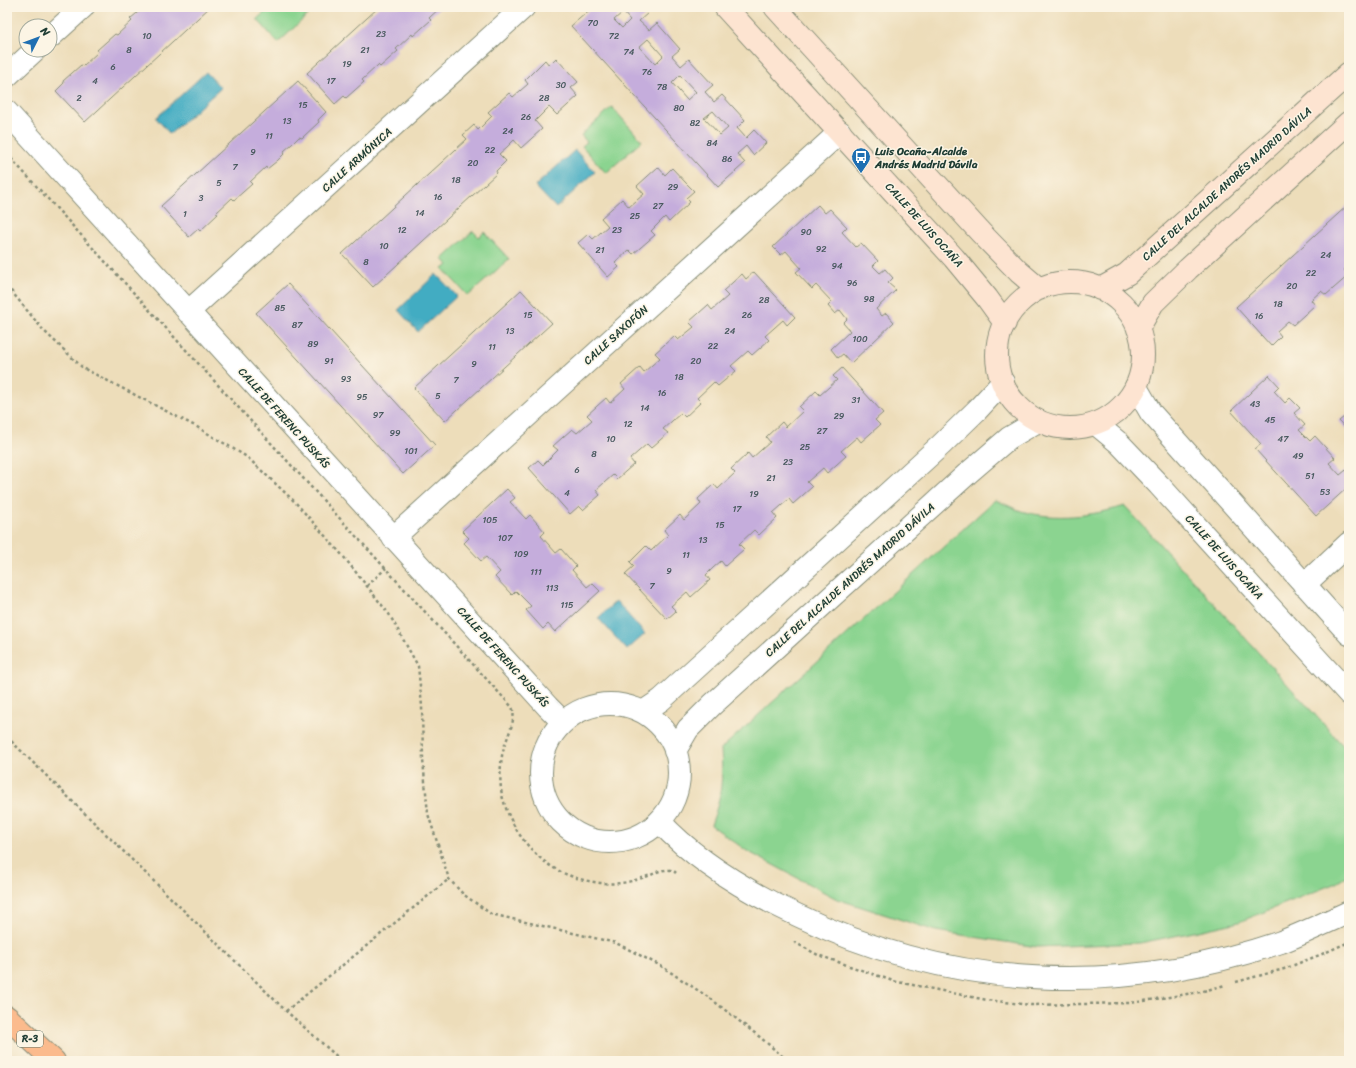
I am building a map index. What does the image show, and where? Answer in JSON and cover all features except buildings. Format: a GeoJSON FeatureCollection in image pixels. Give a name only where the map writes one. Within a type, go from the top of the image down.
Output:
{"type":"FeatureCollection","features":[{"type":"Feature","properties":{"kind":"highway","name":"R-3"},"geometry":{"type":"LineString","coordinates":[[7,1017],[54,1061]]}},
{"type":"Feature","properties":{"kind":"main road","name":"CALLE DE LUIS OCAÑA"},"geometry":{"type":"LineString","coordinates":[[724,7],[954,258],[987,298],[1004,323]]}},
{"type":"Feature","properties":{"kind":"main road"},"geometry":{"type":"LineString","coordinates":[[775,7],[981,233],[1019,272],[1040,289]]}},
{"type":"Feature","properties":{"kind":"main road","name":"CALLE DEL ALCALDE ANDRÉS MADRID DÁVILA"},"geometry":{"type":"LineString","coordinates":[[1100,289],[1128,274],[1349,73]]}},
{"type":"Feature","properties":{"kind":"main road"},"geometry":{"type":"LineString","coordinates":[[1138,329],[1153,303],[1188,269],[1349,122]]}},
{"type":"Feature","properties":{"kind":"main road"},"geometry":{"type":"LineString","coordinates":[[1070,282],[1085,284],[1100,289],[1116,299],[1129,312],[1138,329],[1142,343],[1143,358],[1141,373],[1136,387],[1126,403],[1113,415],[1096,424],[1082,428],[1067,428],[1052,426],[1038,421],[1023,411],[1011,398],[998,368],[997,352],[999,337],[1004,323],[1014,309],[1026,298],[1040,289],[1054,284],[1070,282]]}},
{"type":"Feature","properties":{"kind":"street"},"geometry":{"type":"LineString","coordinates":[[58,30],[83,7]]}},
{"type":"Feature","properties":{"kind":"street","name":"CALLE ARMÓNICA"},"geometry":{"type":"LineString","coordinates":[[188,312],[524,7]]}},
{"type":"Feature","properties":{"kind":"street"},"geometry":{"type":"LineString","coordinates":[[7,76],[27,58]]}},
{"type":"Feature","properties":{"kind":"street","name":"CALLE DE FERENC PUSKÁS"},"geometry":{"type":"LineString","coordinates":[[7,112],[393,538],[563,722]]}},
{"type":"Feature","properties":{"kind":"street","name":"CALLE SAXOFÓN"},"geometry":{"type":"LineString","coordinates":[[393,538],[840,132]]}},
{"type":"Feature","properties":{"kind":"street"},"geometry":{"type":"LineString","coordinates":[[643,712],[661,700],[941,446],[1003,382]]}},
{"type":"Feature","properties":{"kind":"street"},"geometry":{"type":"LineString","coordinates":[[1136,387],[1151,413],[1349,634]]}},
{"type":"Feature","properties":{"kind":"street","name":"CALLE DEL ALCALDE ANDRÉS MADRID DÁVILA"},"geometry":{"type":"LineString","coordinates":[[675,751],[688,729],[724,694],[967,474],[1009,438],[1038,421]]}},
{"type":"Feature","properties":{"kind":"street","name":"CALLE DE LUIS OCAÑA"},"geometry":{"type":"LineString","coordinates":[[1096,424],[1119,443],[1159,485],[1349,694]]}},
{"type":"Feature","properties":{"kind":"street"},"geometry":{"type":"LineString","coordinates":[[1304,585],[1349,543]]}},
{"type":"Feature","properties":{"kind":"street"},"geometry":{"type":"LineString","coordinates":[[616,704],[643,712],[657,723],[668,736],[675,751],[679,766],[679,781],[669,810],[660,822],[647,832],[631,839],[615,842],[598,841],[582,836],[568,827],[556,815],[547,801],[542,784],[541,767],[545,751],[552,736],[563,722],[588,708],[616,704]]}},
{"type":"Feature","properties":{"kind":"street"},"geometry":{"type":"LineString","coordinates":[[660,822],[675,838],[741,885],[821,927],[888,952],[926,962],[984,973],[1058,978],[1124,976],[1158,972],[1220,960],[1255,950],[1307,931],[1349,912]]}},
{"type":"Feature","properties":{"kind":"path"},"geometry":{"type":"LineString","coordinates":[[7,154],[512,707],[514,712],[513,720],[502,755],[500,778],[503,801],[512,822],[524,842],[541,859],[566,874],[590,882],[621,883],[646,877],[664,870],[673,870],[681,876]]}},
{"type":"Feature","properties":{"kind":"path"},"geometry":{"type":"LineString","coordinates":[[7,286],[44,331],[84,368],[197,427],[247,457],[295,502],[344,556],[389,614],[418,666],[422,706],[423,760],[428,814],[449,879],[463,894],[491,914],[616,943],[661,966],[711,999],[788,1061]]}},
{"type":"Feature","properties":{"kind":"path"},"geometry":{"type":"LineString","coordinates":[[367,586],[391,564]]}},
{"type":"Feature","properties":{"kind":"path"},"geometry":{"type":"LineString","coordinates":[[7,738],[286,1011],[342,1061]]}},
{"type":"Feature","properties":{"kind":"path"},"geometry":{"type":"LineString","coordinates":[[286,1011],[449,879]]}},
{"type":"Feature","properties":{"kind":"path"},"geometry":{"type":"LineString","coordinates":[[790,940],[818,954],[893,981],[987,1000],[1031,1005],[1131,1003],[1200,992],[1284,969],[1349,942]]}},
{"type":"Feature","properties":{"kind":"green space"},"geometry":{"type":"Polygon","coordinates":[[[271,7],[316,7],[278,43],[257,19],[271,7]]]}},
{"type":"Feature","properties":{"kind":"green space"},"geometry":{"type":"Polygon","coordinates":[[[612,107],[642,141],[606,173],[582,146],[587,142],[581,135],[612,107]]]}},
{"type":"Feature","properties":{"kind":"green space"},"geometry":{"type":"Polygon","coordinates":[[[473,231],[479,237],[484,232],[509,259],[468,296],[443,269],[448,265],[443,259],[473,231]]]}},
{"type":"Feature","properties":{"kind":"green space"},"geometry":{"type":"Polygon","coordinates":[[[995,500],[1021,511],[1047,516],[1086,515],[1125,506],[1349,752],[1349,875],[1336,883],[1239,922],[1140,943],[1037,947],[936,931],[837,899],[747,851],[711,825],[720,796],[722,769],[721,749],[995,500]]]}},
{"type":"Feature","properties":{"kind":"water"},"geometry":{"type":"Polygon","coordinates":[[[206,72],[221,88],[170,134],[156,118],[206,72]]]}},
{"type":"Feature","properties":{"kind":"water"},"geometry":{"type":"Polygon","coordinates":[[[575,150],[595,172],[556,208],[535,186],[575,150]]]}},
{"type":"Feature","properties":{"kind":"water"},"geometry":{"type":"Polygon","coordinates":[[[436,274],[457,296],[418,332],[398,310],[436,274]]]}},
{"type":"Feature","properties":{"kind":"water"},"geometry":{"type":"Polygon","coordinates":[[[616,601],[645,634],[627,650],[598,618],[616,601]]]}},
{"type":"Feature","properties":{"kind":"place","name":"Luis Ocaña-Alcalde Andrés Madrid Dávila"},"geometry":{"type":"Point","coordinates":[861,174]}}]}
